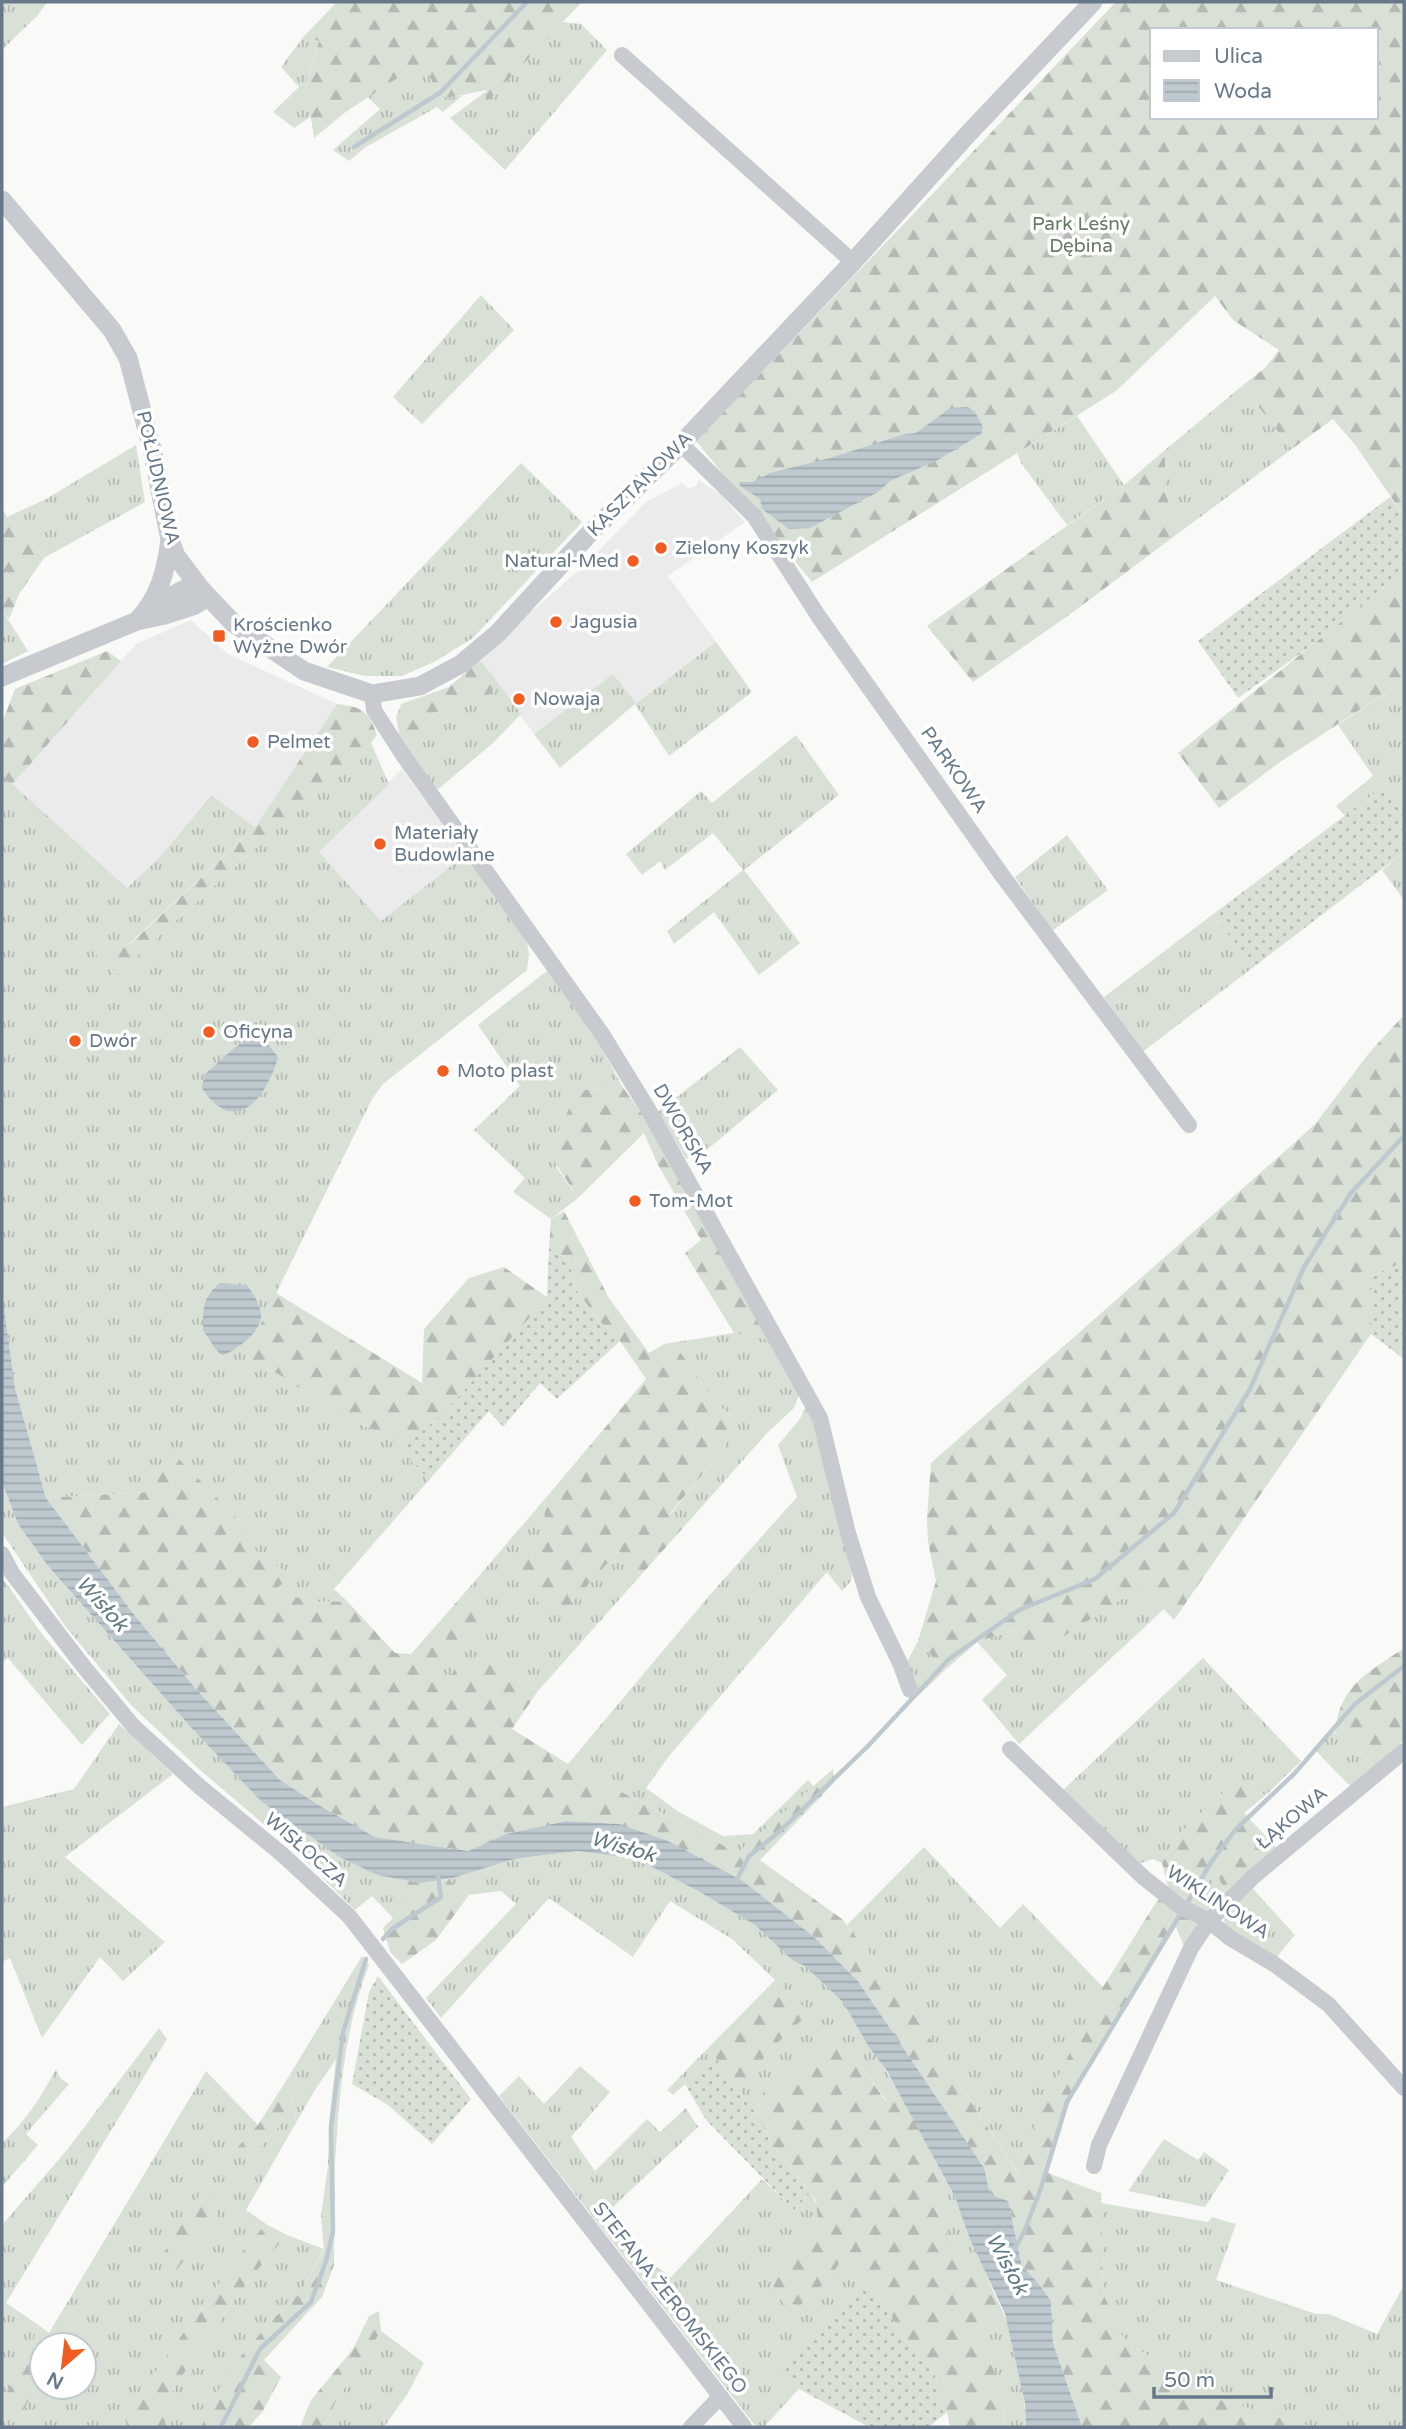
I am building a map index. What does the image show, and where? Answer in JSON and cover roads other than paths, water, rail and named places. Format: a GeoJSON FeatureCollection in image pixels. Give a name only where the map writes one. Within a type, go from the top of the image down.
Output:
{"type":"FeatureCollection","features":[{"type":"Feature","properties":{"kind":"street","name":"KASZTANOWA"},"geometry":{"type":"LineString","coordinates":[[372,694],[420,686],[461,664],[498,633],[587,536],[681,444],[853,262],[968,134],[1093,2]]}},
{"type":"Feature","properties":{"kind":"street"},"geometry":{"type":"LineString","coordinates":[[622,55],[853,262]]}},
{"type":"Feature","properties":{"kind":"street","name":"POŁUDNIOWA"},"geometry":{"type":"LineString","coordinates":[[2,200],[112,330],[128,358],[152,449],[170,540],[181,564],[204,593],[239,627],[304,671],[372,694]]}},
{"type":"Feature","properties":{"kind":"street","name":"PARKOWA"},"geometry":{"type":"LineString","coordinates":[[681,444],[754,516],[819,617],[1004,878],[1189,1125]]}},
{"type":"Feature","properties":{"kind":"street"},"geometry":{"type":"LineString","coordinates":[[143,614],[167,566],[170,540]]}},
{"type":"Feature","properties":{"kind":"street"},"geometry":{"type":"LineString","coordinates":[[2,677],[143,614],[164,615],[193,606],[204,593]]}},
{"type":"Feature","properties":{"kind":"street","name":"DWORSKA"},"geometry":{"type":"LineString","coordinates":[[372,694],[374,710],[403,755],[595,1024],[642,1098],[820,1418],[848,1533],[868,1597],[910,1690]]}},
{"type":"Feature","properties":{"kind":"street","name":"WISŁOCZA"},"geometry":{"type":"LineString","coordinates":[[2,1555],[12,1573],[84,1667],[134,1727],[200,1787],[283,1855],[349,1916],[563,2195]]}},
{"type":"Feature","properties":{"kind":"street","name":"WIKLINOWA"},"geometry":{"type":"LineString","coordinates":[[1010,1749],[1143,1877],[1187,1910],[1209,1921],[1230,1938],[1274,1964],[1328,2004],[1404,2088]]}},
{"type":"Feature","properties":{"kind":"street","name":"ŁĄKOWA"},"geometry":{"type":"LineString","coordinates":[[1094,2166],[1099,2145],[1157,2017],[1191,1948],[1209,1921],[1253,1877],[1404,1751]]}},
{"type":"Feature","properties":{"kind":"street","name":"STEFANA ŻEROMSKIEGO"},"geometry":{"type":"LineString","coordinates":[[563,2195],[744,2427]]}},
{"type":"Feature","properties":{"kind":"street"},"geometry":{"type":"LineString","coordinates":[[691,2427],[720,2397]]}},
{"type":"Feature","properties":{"kind":"water"},"geometry":{"type":"Polygon","coordinates":[[[968,407],[975,412],[983,427],[981,434],[938,460],[890,481],[878,492],[810,528],[789,529],[762,509],[760,499],[740,486],[739,482],[753,482],[770,473],[916,433],[950,408],[968,407]]]}},
{"type":"Feature","properties":{"kind":"water"},"geometry":{"type":"Polygon","coordinates":[[[252,1037],[262,1037],[278,1057],[273,1072],[258,1098],[248,1107],[238,1111],[226,1110],[214,1103],[202,1088],[204,1075],[233,1049],[252,1037]]]}},
{"type":"Feature","properties":{"kind":"water"},"geometry":{"type":"Polygon","coordinates":[[[220,1283],[247,1285],[257,1302],[261,1316],[260,1323],[250,1337],[222,1355],[203,1331],[205,1304],[220,1283]]]}},
{"type":"Feature","properties":{"kind":"water","name":"Wisłok"},"geometry":{"type":"Polygon","coordinates":[[[2,1292],[15,1388],[46,1498],[136,1617],[195,1688],[280,1780],[375,1837],[468,1851],[506,1834],[566,1821],[619,1824],[668,1841],[743,1881],[814,1937],[858,1981],[984,2168],[990,2194],[1008,2201],[1022,2266],[1051,2301],[1053,2343],[1082,2427],[1026,2427],[1025,2403],[1005,2314],[970,2239],[955,2197],[887,2071],[869,2047],[843,2002],[755,1925],[637,1859],[578,1851],[514,1859],[453,1878],[421,1883],[377,1875],[338,1856],[261,1801],[188,1724],[48,1566],[18,1524],[2,1482],[2,1292]]]}},
{"type":"Feature","properties":{"kind":"waterway"},"geometry":{"type":"LineString","coordinates":[[354,147],[441,92],[527,2]]}},
{"type":"Feature","properties":{"kind":"waterway"},"geometry":{"type":"LineString","coordinates":[[736,1881],[749,1856],[780,1831],[868,1746],[949,1659],[1019,1610],[1095,1579],[1174,1513],[1250,1389],[1304,1267],[1351,1193],[1404,1136]]}},
{"type":"Feature","properties":{"kind":"waterway"},"geometry":{"type":"LineString","coordinates":[[1186,1905],[1212,1861],[1236,1829],[1294,1774],[1355,1704],[1404,1666]]}},
{"type":"Feature","properties":{"kind":"waterway"},"geometry":{"type":"LineString","coordinates":[[383,1939],[392,1929],[441,1897],[438,1876]]}},
{"type":"Feature","properties":{"kind":"waterway","name":"Wisłok"},"geometry":{"type":"LineString","coordinates":[[1015,2248],[1041,2188],[1067,2102],[1181,1913]]}},
{"type":"Feature","properties":{"kind":"waterway"},"geometry":{"type":"LineString","coordinates":[[221,2427],[260,2349],[311,2302],[326,2261],[333,2232],[331,2128],[343,2032],[366,1959]]}},
{"type":"Feature","properties":{"kind":"place","name":"Zielony Koszyk"},"geometry":{"type":"Point","coordinates":[661,548]}},
{"type":"Feature","properties":{"kind":"place","name":"Natural-Med"},"geometry":{"type":"Point","coordinates":[633,561]}},
{"type":"Feature","properties":{"kind":"place","name":"Jagusia"},"geometry":{"type":"Point","coordinates":[556,622]}},
{"type":"Feature","properties":{"kind":"place","name":"Krościenko Wyżne Dwór"},"geometry":{"type":"Point","coordinates":[219,636]}},
{"type":"Feature","properties":{"kind":"place","name":"Nowaja"},"geometry":{"type":"Point","coordinates":[519,699]}},
{"type":"Feature","properties":{"kind":"place","name":"Pelmet"},"geometry":{"type":"Point","coordinates":[253,742]}},
{"type":"Feature","properties":{"kind":"place","name":"Materiały Budowlane"},"geometry":{"type":"Point","coordinates":[380,844]}},
{"type":"Feature","properties":{"kind":"place","name":"Oficyna"},"geometry":{"type":"Point","coordinates":[209,1032]}},
{"type":"Feature","properties":{"kind":"place","name":"Dwór"},"geometry":{"type":"Point","coordinates":[75,1041]}},
{"type":"Feature","properties":{"kind":"place","name":"Moto plast"},"geometry":{"type":"Point","coordinates":[443,1071]}},
{"type":"Feature","properties":{"kind":"place","name":"Tom-Mot"},"geometry":{"type":"Point","coordinates":[635,1201]}},
{"type":"Feature","properties":{"kind":"park label","name":"Park Leśny Dębina"},"geometry":{"type":"Point","coordinates":[1081,235]}}]}
